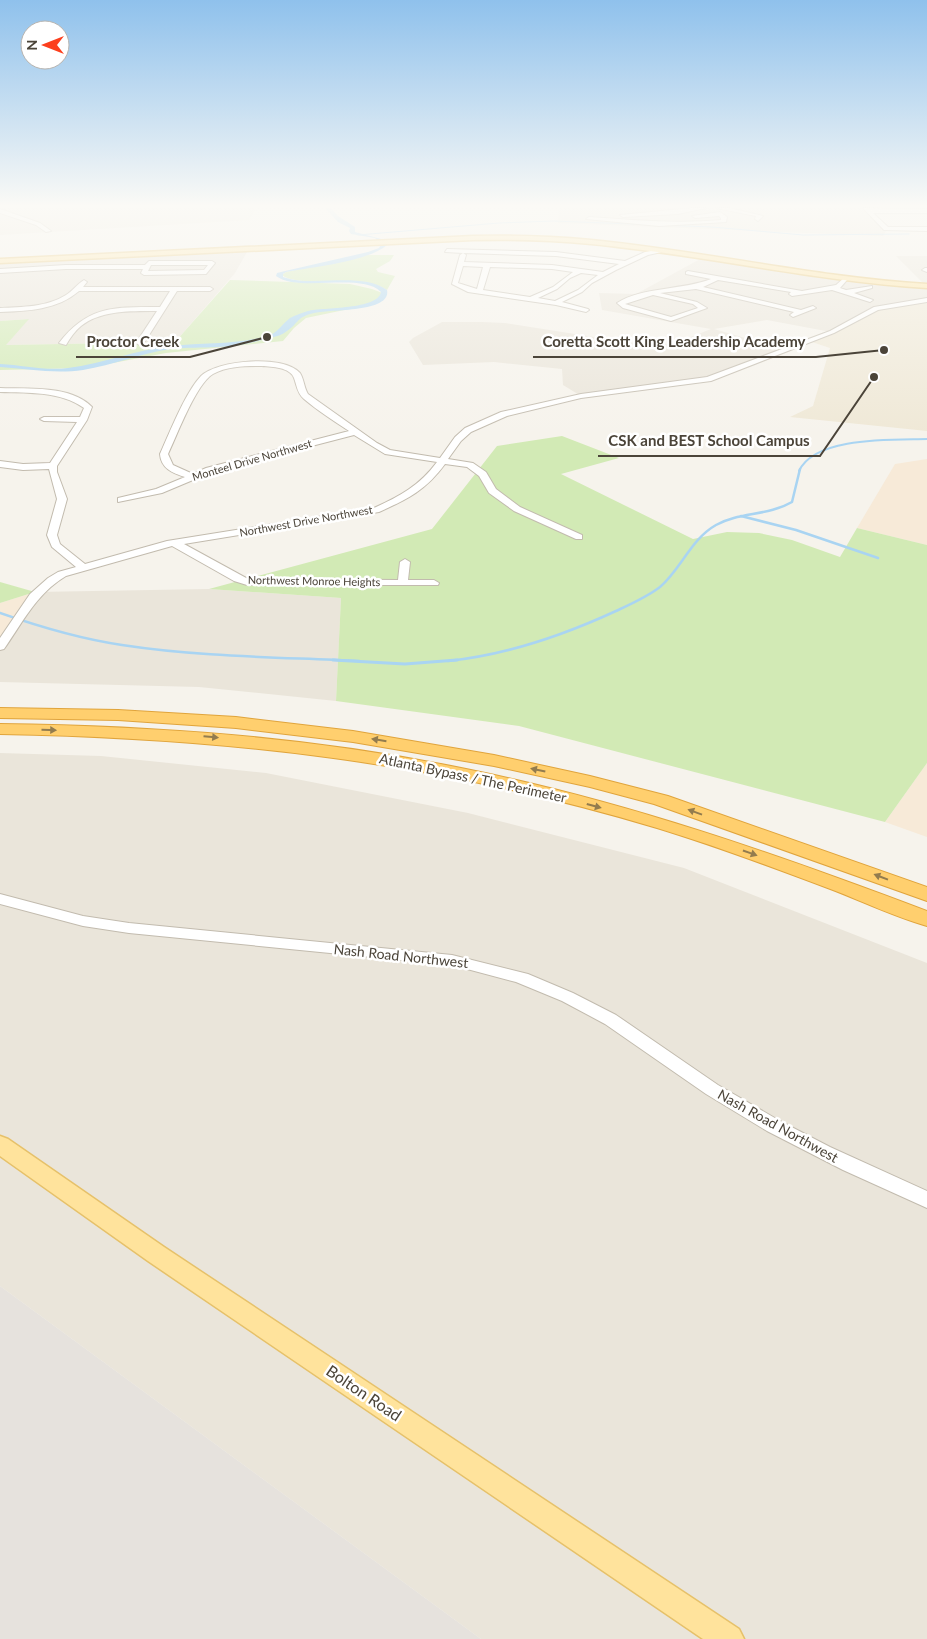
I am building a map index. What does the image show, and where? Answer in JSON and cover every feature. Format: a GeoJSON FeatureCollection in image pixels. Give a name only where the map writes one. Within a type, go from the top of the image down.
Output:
{"type":"FeatureCollection","features":[{"type":"Feature","properties":{"kind":"highway","name":"Atlanta Bypass / The Perimeter"},"geometry":{"type":"LineString","coordinates":[[0,713],[134,715],[234,722],[370,738],[543,770],[662,800],[808,850],[927,894]]}},
{"type":"Feature","properties":{"kind":"highway","name":"Atlanta Bypass / The Perimeter"},"geometry":{"type":"LineString","coordinates":[[0,729],[114,731],[229,739],[350,753],[451,771],[532,789],[706,838],[927,919]]}},
{"type":"Feature","properties":{"kind":"main road"},"geometry":{"type":"LineString","coordinates":[[835,287],[846,284]]}},
{"type":"Feature","properties":{"kind":"main road"},"geometry":{"type":"LineString","coordinates":[[868,284],[927,286]]}},
{"type":"Feature","properties":{"kind":"main road","name":"Bolton Road"},"geometry":{"type":"LineString","coordinates":[[0,1145],[156,1254],[729,1639]]}},
{"type":"Feature","properties":{"kind":"street"},"geometry":{"type":"LineString","coordinates":[[0,310],[30,308],[56,302],[74,294],[82,284]]}},
{"type":"Feature","properties":{"kind":"street"},"geometry":{"type":"LineString","coordinates":[[456,284],[463,289],[532,298],[586,310]]}},
{"type":"Feature","properties":{"kind":"street"},"geometry":{"type":"LineString","coordinates":[[480,291],[482,284]]}},
{"type":"Feature","properties":{"kind":"street"},"geometry":{"type":"LineString","coordinates":[[532,298],[560,284]]}},
{"type":"Feature","properties":{"kind":"street"},"geometry":{"type":"LineString","coordinates":[[556,303],[588,284]]}},
{"type":"Feature","properties":{"kind":"street"},"geometry":{"type":"LineString","coordinates":[[652,293],[696,303],[704,308],[671,319],[620,304],[652,293],[703,284]]}},
{"type":"Feature","properties":{"kind":"street"},"geometry":{"type":"LineString","coordinates":[[722,284],[784,296]]}},
{"type":"Feature","properties":{"kind":"street"},"geometry":{"type":"LineString","coordinates":[[756,284],[800,292]]}},
{"type":"Feature","properties":{"kind":"street"},"geometry":{"type":"LineString","coordinates":[[757,302],[800,292],[835,287],[838,284]]}},
{"type":"Feature","properties":{"kind":"street"},"geometry":{"type":"LineString","coordinates":[[846,292],[873,285]]}},
{"type":"Feature","properties":{"kind":"street"},"geometry":{"type":"LineString","coordinates":[[696,287],[800,312]]}},
{"type":"Feature","properties":{"kind":"street"},"geometry":{"type":"LineString","coordinates":[[835,287],[870,300]]}},
{"type":"Feature","properties":{"kind":"street"},"geometry":{"type":"LineString","coordinates":[[78,289],[210,289]]}},
{"type":"Feature","properties":{"kind":"street"},"geometry":{"type":"LineString","coordinates":[[140,343],[175,289]]}},
{"type":"Feature","properties":{"kind":"street","name":"Northwest Drive Northwest"},"geometry":{"type":"LineString","coordinates":[[0,647],[19,614],[48,582],[62,574],[174,543],[376,510],[404,498],[432,475],[458,439],[468,430],[504,414],[582,396],[708,379],[832,332],[876,308],[927,300]]}},
{"type":"Feature","properties":{"kind":"street"},"geometry":{"type":"LineString","coordinates":[[785,318],[813,308]]}},
{"type":"Feature","properties":{"kind":"street"},"geometry":{"type":"LineString","coordinates":[[63,343],[78,324],[93,317],[125,310],[162,309]]}},
{"type":"Feature","properties":{"kind":"street"},"geometry":{"type":"LineString","coordinates":[[191,476],[169,467],[164,460],[164,454],[203,378],[211,372],[226,367],[261,364],[290,369],[297,375],[300,388],[305,396],[374,445],[388,452],[470,465],[482,474],[492,490],[511,505],[579,537]]}},
{"type":"Feature","properties":{"kind":"street"},"geometry":{"type":"LineString","coordinates":[[0,390],[40,392],[73,399],[88,407],[83,420],[53,466],[53,472],[62,499],[52,534],[56,545],[84,568]]}},
{"type":"Feature","properties":{"kind":"street"},"geometry":{"type":"LineString","coordinates":[[44,419],[83,420]]}},
{"type":"Feature","properties":{"kind":"street","name":"Monteel Drive Northwest"},"geometry":{"type":"LineString","coordinates":[[121,500],[159,492],[191,476],[356,432]]}},
{"type":"Feature","properties":{"kind":"street"},"geometry":{"type":"LineString","coordinates":[[0,464],[23,467],[53,466]]}},
{"type":"Feature","properties":{"kind":"street","name":"Northwest Monroe Heights"},"geometry":{"type":"LineString","coordinates":[[174,543],[238,579],[248,582],[434,582]]}},
{"type":"Feature","properties":{"kind":"street"},"geometry":{"type":"LineString","coordinates":[[403,582],[405,562]]}},
{"type":"Feature","properties":{"kind":"street","name":"Nash Road Northwest"},"geometry":{"type":"LineString","coordinates":[[0,899],[17,905],[92,923],[452,960],[503,972],[564,996],[602,1014],[724,1097],[814,1149],[927,1200]]}},
{"type":"Feature","properties":{"kind":"shaded area"},"geometry":{"type":"Polygon","coordinates":[[[0,284],[225,284],[175,342],[5,345],[28,319],[0,321],[0,284]]]}},
{"type":"Feature","properties":{"kind":"shaded area"},"geometry":{"type":"Polygon","coordinates":[[[653,284],[927,284],[927,300],[831,332],[767,320],[714,329],[786,350],[721,375],[581,396],[563,385],[562,369],[494,362],[423,365],[409,342],[442,322],[482,322],[505,323],[594,337],[609,342],[673,344],[711,329],[602,310],[599,293],[636,294],[653,284]]]}},
{"type":"Feature","properties":{"kind":"shaded area"},"geometry":{"type":"Polygon","coordinates":[[[922,301],[927,303],[927,431],[790,417],[813,406],[830,348],[809,341],[832,332],[876,308],[922,301]]]}},
{"type":"Feature","properties":{"kind":"shaded area"},"geometry":{"type":"Polygon","coordinates":[[[927,459],[927,545],[857,528],[895,464],[927,459]]]}},
{"type":"Feature","properties":{"kind":"shaded area"},"geometry":{"type":"Polygon","coordinates":[[[209,589],[341,598],[336,701],[199,687],[0,682],[0,649],[35,592],[209,589]]]}},
{"type":"Feature","properties":{"kind":"shaded area"},"geometry":{"type":"Polygon","coordinates":[[[35,592],[0,649],[0,603],[35,592]]]}},
{"type":"Feature","properties":{"kind":"shaded area"},"geometry":{"type":"Polygon","coordinates":[[[0,753],[101,756],[266,773],[468,813],[684,868],[927,963],[927,1639],[481,1639],[0,1286],[0,753]]]}},
{"type":"Feature","properties":{"kind":"shaded area"},"geometry":{"type":"Polygon","coordinates":[[[927,763],[927,837],[885,822],[927,763]]]}},
{"type":"Feature","properties":{"kind":"shaded area"},"geometry":{"type":"Polygon","coordinates":[[[0,1286],[481,1639],[0,1639],[0,1286]]]}},
{"type":"Feature","properties":{"kind":"green space"},"geometry":{"type":"Polygon","coordinates":[[[226,284],[352,284],[385,294],[373,304],[306,318],[283,341],[166,353],[86,368],[0,370],[0,321],[29,319],[6,345],[175,342],[226,284]]]}},
{"type":"Feature","properties":{"kind":"green space"},"geometry":{"type":"Polygon","coordinates":[[[374,284],[390,284],[387,290],[374,284]]]}},
{"type":"Feature","properties":{"kind":"green space"},"geometry":{"type":"Polygon","coordinates":[[[562,436],[619,458],[561,474],[693,539],[727,532],[759,533],[792,540],[840,557],[857,528],[927,545],[927,763],[885,822],[519,726],[336,701],[341,598],[209,589],[432,529],[497,446],[562,436]]]}},
{"type":"Feature","properties":{"kind":"green space"},"geometry":{"type":"Polygon","coordinates":[[[0,582],[35,592],[0,603],[0,582]]]}},
{"type":"Feature","properties":{"kind":"water"},"geometry":{"type":"Polygon","coordinates":[[[365,284],[377,284],[387,290],[386,297],[380,303],[357,309],[308,315],[301,318],[281,335],[243,344],[223,347],[171,349],[94,368],[73,371],[0,367],[0,364],[59,369],[81,366],[159,348],[255,339],[271,335],[290,318],[308,311],[349,307],[370,302],[378,298],[381,292],[365,284]]]}},
{"type":"Feature","properties":{"kind":"waterway"},"geometry":{"type":"LineString","coordinates":[[800,470],[808,460],[821,451],[838,446],[876,440],[927,439]]}},
{"type":"Feature","properties":{"kind":"waterway"},"geometry":{"type":"LineString","coordinates":[[742,516],[773,510],[792,502],[800,470]]}},
{"type":"Feature","properties":{"kind":"waterway"},"geometry":{"type":"LineString","coordinates":[[453,660],[491,654],[534,643],[596,620],[627,606],[660,587],[707,531],[725,521],[742,516]]}},
{"type":"Feature","properties":{"kind":"waterway"},"geometry":{"type":"LineString","coordinates":[[742,516],[796,530],[878,558]]}},
{"type":"Feature","properties":{"kind":"waterway"},"geometry":{"type":"LineString","coordinates":[[0,613],[75,636],[151,649],[240,656],[359,661]]}},
{"type":"Feature","properties":{"kind":"waterway"},"geometry":{"type":"LineString","coordinates":[[333,660],[405,664],[453,660]]}},
{"type":"Feature","properties":{"kind":"waterway"},"geometry":{"type":"LineString","coordinates":[[448,661],[453,660]]}},
{"type":"Feature","properties":{"kind":"place","name":"Proctor Creek"},"geometry":{"type":"Point","coordinates":[267,337]}},
{"type":"Feature","properties":{"kind":"place","name":"Coretta Scott King Leadership Academy"},"geometry":{"type":"Point","coordinates":[884,350]}},
{"type":"Feature","properties":{"kind":"place","name":"CSK and BEST School Campus"},"geometry":{"type":"Point","coordinates":[874,377]}}]}
